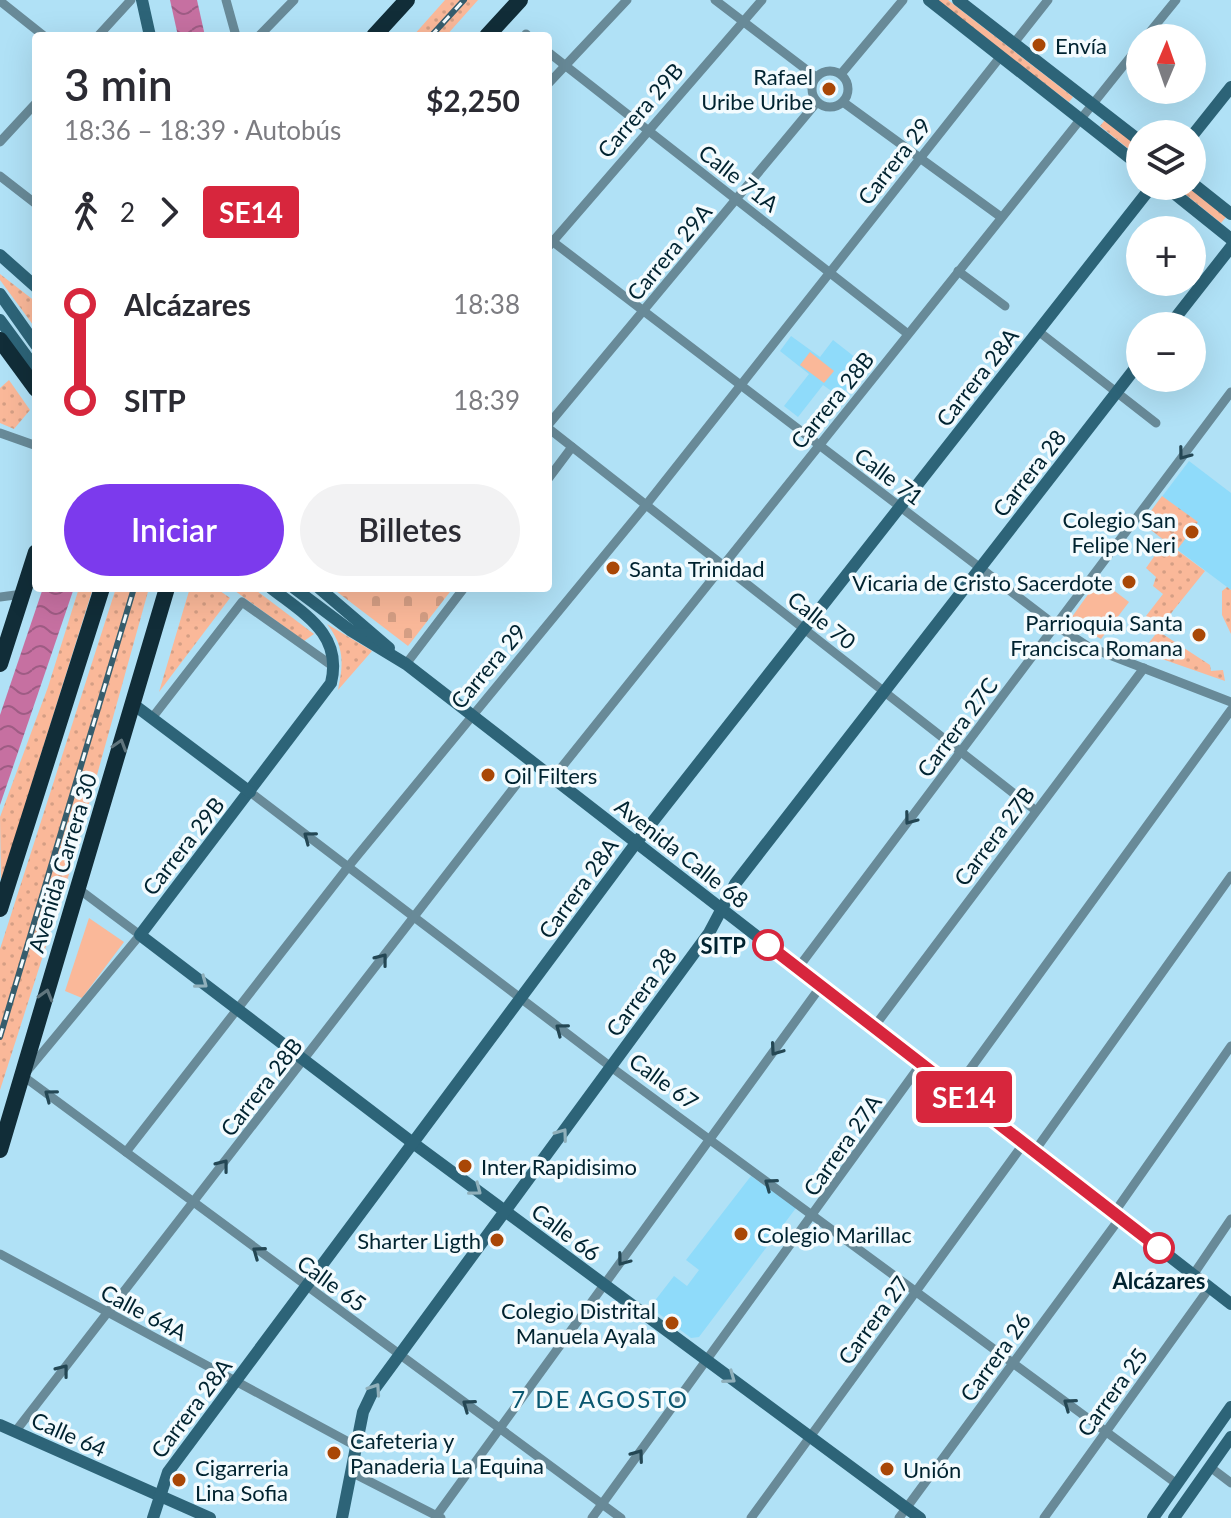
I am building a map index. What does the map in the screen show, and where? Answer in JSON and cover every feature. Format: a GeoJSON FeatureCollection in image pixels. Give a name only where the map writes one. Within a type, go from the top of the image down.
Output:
{"type":"FeatureCollection","features":[{"type":"Feature","properties":{"kind":"highway"},"geometry":{"type":"LineString","coordinates":[[378,32],[407,0]]}},
{"type":"Feature","properties":{"kind":"highway"},"geometry":{"type":"LineString","coordinates":[[491,32],[520,0]]}},
{"type":"Feature","properties":{"kind":"highway"},"geometry":{"type":"LineString","coordinates":[[0,340],[32,384]]}},
{"type":"Feature","properties":{"kind":"highway"},"geometry":{"type":"LineString","coordinates":[[0,664],[32,565]]}},
{"type":"Feature","properties":{"kind":"highway","name":"Avenida Carrera 30"},"geometry":{"type":"LineString","coordinates":[[0,909],[101,592]]}},
{"type":"Feature","properties":{"kind":"highway","name":"Avenida Carrera 30"},"geometry":{"type":"LineString","coordinates":[[0,1150],[166,592]]}},
{"type":"Feature","properties":{"kind":"main road"},"geometry":{"type":"LineString","coordinates":[[142,0],[149,32]]}},
{"type":"Feature","properties":{"kind":"main road"},"geometry":{"type":"LineString","coordinates":[[929,0],[1126,155]]}},
{"type":"Feature","properties":{"kind":"main road"},"geometry":{"type":"LineString","coordinates":[[958,0],[1126,130]]}},
{"type":"Feature","properties":{"kind":"main road"},"geometry":{"type":"LineString","coordinates":[[1205,120],[1231,87]]}},
{"type":"Feature","properties":{"kind":"main road"},"geometry":{"type":"LineString","coordinates":[[1206,194],[1231,214]]}},
{"type":"Feature","properties":{"kind":"main road","name":"Carrera 28A"},"geometry":{"type":"LineString","coordinates":[[153,1518],[168,1472],[636,843],[1141,200]]}},
{"type":"Feature","properties":{"kind":"main road"},"geometry":{"type":"LineString","coordinates":[[1182,200],[1231,239]]}},
{"type":"Feature","properties":{"kind":"main road"},"geometry":{"type":"LineString","coordinates":[[1180,312],[1231,247]]}},
{"type":"Feature","properties":{"kind":"main road"},"geometry":{"type":"LineString","coordinates":[[0,255],[32,283]]}},
{"type":"Feature","properties":{"kind":"main road"},"geometry":{"type":"LineString","coordinates":[[0,294],[32,339]]}},
{"type":"Feature","properties":{"kind":"main road"},"geometry":{"type":"LineString","coordinates":[[0,320],[32,364]]}},
{"type":"Feature","properties":{"kind":"main road","name":"Carrera 28"},"geometry":{"type":"LineString","coordinates":[[342,1518],[367,1401],[709,933],[735,884],[1126,380]]}},
{"type":"Feature","properties":{"kind":"main road"},"geometry":{"type":"LineString","coordinates":[[276,592],[320,626],[332,647],[334,667]]}},
{"type":"Feature","properties":{"kind":"main road","name":"Avenida Calle 68"},"geometry":{"type":"LineString","coordinates":[[299,592],[406,664],[473,715],[1231,1304]]}},
{"type":"Feature","properties":{"kind":"main road"},"geometry":{"type":"LineString","coordinates":[[324,592],[359,619],[406,664]]}},
{"type":"Feature","properties":{"kind":"main road","name":"Carrera 29B"},"geometry":{"type":"LineString","coordinates":[[140,935],[324,695],[334,667]]}},
{"type":"Feature","properties":{"kind":"main road","name":"Calle 67"},"geometry":{"type":"LineString","coordinates":[[133,704],[250,792]]}},
{"type":"Feature","properties":{"kind":"main road","name":"Calle 66"},"geometry":{"type":"LineString","coordinates":[[140,935],[505,1212],[810,1437],[902,1513],[920,1518]]}},
{"type":"Feature","properties":{"kind":"main road"},"geometry":{"type":"LineString","coordinates":[[1153,1518],[1231,1407]]}},
{"type":"Feature","properties":{"kind":"main road","name":"Calle 64"},"geometry":{"type":"LineString","coordinates":[[0,1425],[210,1518]]}},
{"type":"Feature","properties":{"kind":"main road"},"geometry":{"type":"LineString","coordinates":[[1174,1518],[1231,1437]]}},
{"type":"Feature","properties":{"kind":"street"},"geometry":{"type":"LineString","coordinates":[[102,32],[131,0]]}},
{"type":"Feature","properties":{"kind":"street"},"geometry":{"type":"LineString","coordinates":[[226,0],[235,32]]}},
{"type":"Feature","properties":{"kind":"street"},"geometry":{"type":"LineString","coordinates":[[263,32],[294,0]]}},
{"type":"Feature","properties":{"kind":"street"},"geometry":{"type":"LineString","coordinates":[[552,80],[627,0]]}},
{"type":"Feature","properties":{"kind":"street"},"geometry":{"type":"LineString","coordinates":[[715,0],[816,77]]}},
{"type":"Feature","properties":{"kind":"street","name":"Carrera 29B"},"geometry":{"type":"LineString","coordinates":[[552,239],[762,0]]}},
{"type":"Feature","properties":{"kind":"street"},"geometry":{"type":"LineString","coordinates":[[841,74],[903,0]]}},
{"type":"Feature","properties":{"kind":"street"},"geometry":{"type":"LineString","coordinates":[[1014,43],[1048,0]]}},
{"type":"Feature","properties":{"kind":"street"},"geometry":{"type":"LineString","coordinates":[[1156,24],[1176,0]]}},
{"type":"Feature","properties":{"kind":"street"},"geometry":{"type":"LineString","coordinates":[[1,1],[39,32]]}},
{"type":"Feature","properties":{"kind":"street","name":"Calle 71A"},"geometry":{"type":"LineString","coordinates":[[552,55],[908,334]]}},
{"type":"Feature","properties":{"kind":"street","name":"Carrera 29"},"geometry":{"type":"LineString","coordinates":[[126,1152],[239,1011],[348,867],[460,727],[646,505],[1001,56]]}},
{"type":"Feature","properties":{"kind":"street","name":"Carrera 28B"},"geometry":{"type":"LineString","coordinates":[[553,778],[1126,63]]}},
{"type":"Feature","properties":{"kind":"street"},"geometry":{"type":"LineString","coordinates":[[828,71],[841,74],[848,88],[843,102],[830,107],[817,102],[811,90],[816,77],[828,71]]}},
{"type":"Feature","properties":{"kind":"street","name":"Carrera 29A"},"geometry":{"type":"LineString","coordinates":[[552,421],[817,102]]}},
{"type":"Feature","properties":{"kind":"street"},"geometry":{"type":"LineString","coordinates":[[843,102],[1001,217]]}},
{"type":"Feature","properties":{"kind":"street"},"geometry":{"type":"LineString","coordinates":[[0,142],[32,107]]}},
{"type":"Feature","properties":{"kind":"street"},"geometry":{"type":"LineString","coordinates":[[0,176],[32,201]]}},
{"type":"Feature","properties":{"kind":"street","name":"Calle 71"},"geometry":{"type":"LineString","coordinates":[[552,244],[1055,625],[1089,647],[1231,702]]}},
{"type":"Feature","properties":{"kind":"street"},"geometry":{"type":"LineString","coordinates":[[958,271],[1005,306]]}},
{"type":"Feature","properties":{"kind":"street"},"geometry":{"type":"LineString","coordinates":[[1038,331],[1156,423]]}},
{"type":"Feature","properties":{"kind":"street","name":"Carrera 27C"},"geometry":{"type":"LineString","coordinates":[[798,968],[1231,392]]}},
{"type":"Feature","properties":{"kind":"street","name":"Calle 70"},"geometry":{"type":"LineString","coordinates":[[552,430],[1035,810]]}},
{"type":"Feature","properties":{"kind":"street"},"geometry":{"type":"LineString","coordinates":[[0,433],[32,444]]}},
{"type":"Feature","properties":{"kind":"street"},"geometry":{"type":"LineString","coordinates":[[552,474],[572,447]]}},
{"type":"Feature","properties":{"kind":"street"},"geometry":{"type":"LineString","coordinates":[[406,664],[461,592]]}},
{"type":"Feature","properties":{"kind":"street"},"geometry":{"type":"LineString","coordinates":[[0,597],[23,594]]}},
{"type":"Feature","properties":{"kind":"street"},"geometry":{"type":"LineString","coordinates":[[152,718],[242,602],[334,667]]}},
{"type":"Feature","properties":{"kind":"street","name":"Carrera 27B"},"geometry":{"type":"LineString","coordinates":[[874,1027],[1144,668]]}},
{"type":"Feature","properties":{"kind":"street"},"geometry":{"type":"LineString","coordinates":[[955,1090],[1231,710]]}},
{"type":"Feature","properties":{"kind":"street","name":"Carrera 28B"},"geometry":{"type":"LineString","coordinates":[[15,1432],[533,763]]}},
{"type":"Feature","properties":{"kind":"street","name":"Calle 67"},"geometry":{"type":"LineString","coordinates":[[250,792],[611,1067],[1177,1484]]}},
{"type":"Feature","properties":{"kind":"street","name":"Carrera 27"},"geometry":{"type":"LineString","coordinates":[[751,1518],[916,1292],[1029,1148],[1231,876]]}},
{"type":"Feature","properties":{"kind":"street","name":"Calle 66"},"geometry":{"type":"LineString","coordinates":[[76,887],[140,935]]}},
{"type":"Feature","properties":{"kind":"street","name":"Carrera 29B"},"geometry":{"type":"LineString","coordinates":[[23,1076],[140,935]]}},
{"type":"Feature","properties":{"kind":"street"},"geometry":{"type":"LineString","coordinates":[[351,1472],[439,1517],[499,1429],[712,1141],[821,986]]}},
{"type":"Feature","properties":{"kind":"street","name":"Carrera 26"},"geometry":{"type":"LineString","coordinates":[[902,1513],[1013,1363],[1231,1046]]}},
{"type":"Feature","properties":{"kind":"street","name":"Carrera 27A"},"geometry":{"type":"LineString","coordinates":[[592,1518],[921,1064]]}},
{"type":"Feature","properties":{"kind":"street","name":"Calle 65"},"geometry":{"type":"LineString","coordinates":[[23,1076],[621,1518]]}},
{"type":"Feature","properties":{"kind":"street"},"geometry":{"type":"LineString","coordinates":[[1193,1275],[1231,1219]]}},
{"type":"Feature","properties":{"kind":"street","name":"Calle 64A"},"geometry":{"type":"LineString","coordinates":[[0,1254],[356,1446]]}},
{"type":"Feature","properties":{"kind":"street","name":"Carrera 25"},"geometry":{"type":"LineString","coordinates":[[1044,1518],[1210,1287]]}},
{"type":"Feature","properties":{"kind":"street"},"geometry":{"type":"LineString","coordinates":[[1210,1467],[1231,1483]]}},
{"type":"Feature","properties":{"kind":"shaded area"},"geometry":{"type":"Polygon","coordinates":[[[791,336],[820,357],[833,340],[865,365],[840,397],[823,385],[798,417],[784,406],[809,374],[780,351],[791,336]]]}},
{"type":"Feature","properties":{"kind":"shaded area","name":"Colegio San Felipe Neri"},"geometry":{"type":"Polygon","coordinates":[[[1189,461],[1231,493],[1231,590],[1142,523],[1189,461]]]}},
{"type":"Feature","properties":{"kind":"shaded area","name":"Colegio Marillac"},"geometry":{"type":"Polygon","coordinates":[[[751,1176],[796,1208],[699,1337],[691,1338],[650,1307],[674,1276],[687,1286],[699,1270],[686,1260],[751,1176]]]}},
{"type":"Feature","properties":{"kind":"green space"},"geometry":{"type":"Polygon","coordinates":[[[445,0],[478,0],[450,32],[417,32],[445,0]]]}},
{"type":"Feature","properties":{"kind":"green space"},"geometry":{"type":"Polygon","coordinates":[[[935,0],[948,0],[1073,97],[1069,102],[935,0]]]}},
{"type":"Feature","properties":{"kind":"green space"},"geometry":{"type":"Polygon","coordinates":[[[1105,120],[1126,137],[1126,147],[1100,126],[1105,120]]]}},
{"type":"Feature","properties":{"kind":"green space"},"geometry":{"type":"Polygon","coordinates":[[[1192,200],[1205,200],[1226,217],[1221,223],[1192,200]]]}},
{"type":"Feature","properties":{"kind":"green space"},"geometry":{"type":"Polygon","coordinates":[[[0,274],[32,299],[32,324],[0,280],[0,274]]]}},
{"type":"Feature","properties":{"kind":"green space"},"geometry":{"type":"Polygon","coordinates":[[[810,352],[834,371],[824,383],[800,365],[810,352]]]}},
{"type":"Feature","properties":{"kind":"green space"},"geometry":{"type":"Polygon","coordinates":[[[9,380],[30,410],[14,429],[0,423],[0,388],[9,380]]]}},
{"type":"Feature","properties":{"kind":"green space"},"geometry":{"type":"Polygon","coordinates":[[[1162,496],[1198,522],[1177,550],[1205,571],[1160,627],[1146,616],[1163,594],[1153,586],[1156,577],[1146,568],[1165,541],[1142,523],[1162,496]]]}},
{"type":"Feature","properties":{"kind":"green space"},"geometry":{"type":"Polygon","coordinates":[[[1099,579],[1129,602],[1101,639],[1069,621],[1099,579]]]}},
{"type":"Feature","properties":{"kind":"green space"},"geometry":{"type":"Polygon","coordinates":[[[1227,587],[1231,590],[1231,634],[1222,615],[1222,591],[1227,587]]]}},
{"type":"Feature","properties":{"kind":"green space"},"geometry":{"type":"Polygon","coordinates":[[[78,592],[92,592],[1,882],[0,817],[48,687],[78,592]]]}},
{"type":"Feature","properties":{"kind":"green space"},"geometry":{"type":"Polygon","coordinates":[[[115,592],[148,592],[72,865],[0,1090],[0,949],[115,592]]]}},
{"type":"Feature","properties":{"kind":"green space"},"geometry":{"type":"Polygon","coordinates":[[[189,592],[222,592],[230,598],[159,692],[189,592]]]}},
{"type":"Feature","properties":{"kind":"green space"},"geometry":{"type":"Polygon","coordinates":[[[237,592],[258,592],[314,634],[304,641],[237,592]]]}},
{"type":"Feature","properties":{"kind":"green space"},"geometry":{"type":"Polygon","coordinates":[[[337,592],[450,592],[408,646],[337,592]]]}},
{"type":"Feature","properties":{"kind":"green space"},"geometry":{"type":"Polygon","coordinates":[[[327,624],[372,651],[338,690],[341,655],[337,640],[327,624]]]}},
{"type":"Feature","properties":{"kind":"green space"},"geometry":{"type":"Polygon","coordinates":[[[1158,631],[1210,665],[1211,671],[1223,670],[1225,681],[1142,652],[1158,631]]]}},
{"type":"Feature","properties":{"kind":"green space"},"geometry":{"type":"Polygon","coordinates":[[[89,918],[124,942],[82,998],[65,991],[89,918]]]}},
{"type":"Feature","properties":{"kind":"water"},"geometry":{"type":"Polygon","coordinates":[[[170,0],[197,0],[204,32],[177,32],[170,0]]]}},
{"type":"Feature","properties":{"kind":"water"},"geometry":{"type":"Polygon","coordinates":[[[42,592],[73,592],[0,805],[0,715],[42,592]]]}},
{"type":"Feature","properties":{"kind":"railway"},"geometry":{"type":"LineString","coordinates":[[435,32],[464,0]]}},
{"type":"Feature","properties":{"kind":"railway"},"geometry":{"type":"LineString","coordinates":[[0,1037],[133,592]]}},
{"type":"Feature","properties":{"kind":"bus line","name":"SE14"},"geometry":{"type":"LineString","coordinates":[[768,945],[1159,1248]]}},
{"type":"Feature","properties":{"kind":"place","name":"Envía"},"geometry":{"type":"Point","coordinates":[1039,45]}},
{"type":"Feature","properties":{"kind":"place","name":"Rafael Uribe Uribe"},"geometry":{"type":"Point","coordinates":[829,89]}},
{"type":"Feature","properties":{"kind":"place","name":"Colegio San Felipe Neri"},"geometry":{"type":"Point","coordinates":[1192,532]}},
{"type":"Feature","properties":{"kind":"place","name":"Santa Trinidad"},"geometry":{"type":"Point","coordinates":[613,568]}},
{"type":"Feature","properties":{"kind":"place","name":"Vicaria de Cristo Sacerdote"},"geometry":{"type":"Point","coordinates":[1129,582]}},
{"type":"Feature","properties":{"kind":"place","name":"Parrioquia Santa Francisca Romana"},"geometry":{"type":"Point","coordinates":[1199,635]}},
{"type":"Feature","properties":{"kind":"place","name":"Oil Filters"},"geometry":{"type":"Point","coordinates":[488,775]}},
{"type":"Feature","properties":{"kind":"place","name":"SITP"},"geometry":{"type":"Point","coordinates":[768,945]}},
{"type":"Feature","properties":{"kind":"place","name":"Inter Rapidisimo"},"geometry":{"type":"Point","coordinates":[465,1166]}},
{"type":"Feature","properties":{"kind":"place","name":"Colegio Marillac"},"geometry":{"type":"Point","coordinates":[741,1234]}},
{"type":"Feature","properties":{"kind":"place","name":"Sharter Ligth"},"geometry":{"type":"Point","coordinates":[497,1240]}},
{"type":"Feature","properties":{"kind":"place","name":"Alcázares"},"geometry":{"type":"Point","coordinates":[1159,1248]}},
{"type":"Feature","properties":{"kind":"place","name":"Colegio Distrital Manuela Ayala"},"geometry":{"type":"Point","coordinates":[672,1323]}},
{"type":"Feature","properties":{"kind":"place","name":"Cafeteria y Panaderia La Equina"},"geometry":{"type":"Point","coordinates":[334,1453]}},
{"type":"Feature","properties":{"kind":"place","name":"Unión"},"geometry":{"type":"Point","coordinates":[887,1469]}},
{"type":"Feature","properties":{"kind":"place","name":"Cigarreria Lina Sofia"},"geometry":{"type":"Point","coordinates":[179,1480]}},
{"type":"Feature","properties":{"kind":"district","name":"7 DE AGOSTO"},"geometry":{"type":"Point","coordinates":[600,1398]}}]}
